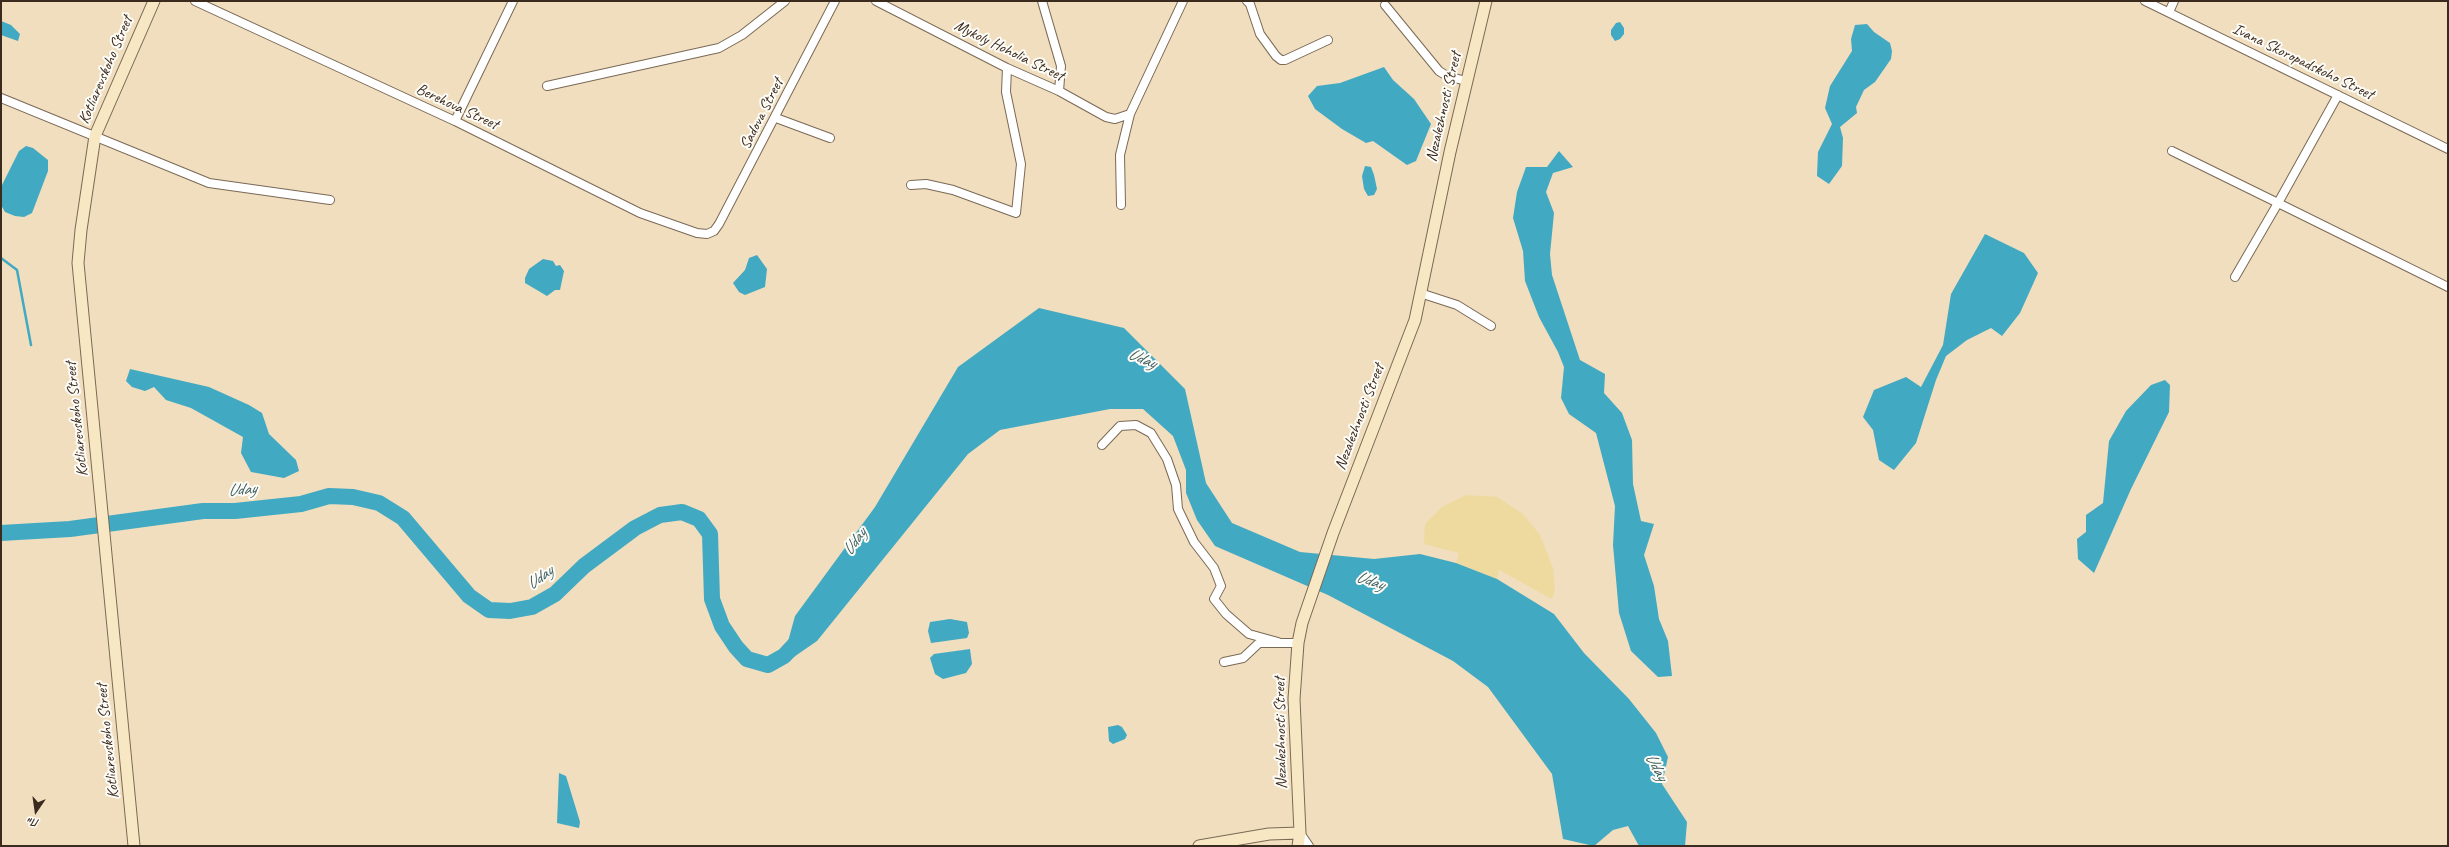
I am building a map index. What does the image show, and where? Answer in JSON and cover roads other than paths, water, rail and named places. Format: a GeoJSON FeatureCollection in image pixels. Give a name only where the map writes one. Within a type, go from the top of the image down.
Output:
{"type":"FeatureCollection","features":[{"type":"Feature","properties":{"kind":"main road","name":"Kotliarevskoho Street"},"geometry":{"type":"LineString","coordinates":[[134,846],[78,263],[81,230],[95,136],[154,1]]}},
{"type":"Feature","properties":{"kind":"main road","name":"Nezalezhnosti Street"},"geometry":{"type":"LineString","coordinates":[[1298,846],[1300,833],[1294,698],[1298,643],[1302,622],[1333,533],[1415,320],[1466,81],[1486,1]]}},
{"type":"Feature","properties":{"kind":"main road"},"geometry":{"type":"LineString","coordinates":[[1199,846],[1268,834],[1300,833]]}},
{"type":"Feature","properties":{"kind":"street","name":"Berehova Street"},"geometry":{"type":"LineString","coordinates":[[195,1],[456,121],[640,213],[697,234],[707,234]]}},
{"type":"Feature","properties":{"kind":"street"},"geometry":{"type":"LineString","coordinates":[[456,121],[514,1]]}},
{"type":"Feature","properties":{"kind":"street"},"geometry":{"type":"LineString","coordinates":[[547,86],[719,48],[742,35],[784,1]]}},
{"type":"Feature","properties":{"kind":"street","name":"Sadova Street"},"geometry":{"type":"LineString","coordinates":[[707,234],[714,231],[719,224],[776,118],[835,1]]}},
{"type":"Feature","properties":{"kind":"street","name":"Mykoly Hoholia Street"},"geometry":{"type":"LineString","coordinates":[[876,1],[1007,68],[1059,91],[1106,117],[1115,119],[1130,114]]}},
{"type":"Feature","properties":{"kind":"street"},"geometry":{"type":"LineString","coordinates":[[1042,1],[1061,66],[1059,91]]}},
{"type":"Feature","properties":{"kind":"street"},"geometry":{"type":"LineString","coordinates":[[1121,205],[1120,155],[1130,114],[1183,1]]}},
{"type":"Feature","properties":{"kind":"street"},"geometry":{"type":"LineString","coordinates":[[1247,1],[1250,4],[1260,34],[1281,60],[1285,60],[1328,40]]}},
{"type":"Feature","properties":{"kind":"street","name":"Ivana Skoropadskoho Street"},"geometry":{"type":"LineString","coordinates":[[2145,1],[2448,148]]}},
{"type":"Feature","properties":{"kind":"street"},"geometry":{"type":"LineString","coordinates":[[2169,12],[2174,1]]}},
{"type":"Feature","properties":{"kind":"street"},"geometry":{"type":"LineString","coordinates":[[1385,6],[1439,71],[1447,76],[1466,81]]}},
{"type":"Feature","properties":{"kind":"street"},"geometry":{"type":"LineString","coordinates":[[911,184],[926,184],[953,190],[1016,213],[1020,164],[1006,92],[1007,68]]}},
{"type":"Feature","properties":{"kind":"street"},"geometry":{"type":"LineString","coordinates":[[2235,277],[2338,95]]}},
{"type":"Feature","properties":{"kind":"street"},"geometry":{"type":"LineString","coordinates":[[1,98],[209,183],[330,200]]}},
{"type":"Feature","properties":{"kind":"street"},"geometry":{"type":"LineString","coordinates":[[776,118],[830,138]]}},
{"type":"Feature","properties":{"kind":"street"},"geometry":{"type":"LineString","coordinates":[[2172,151],[2448,287]]}},
{"type":"Feature","properties":{"kind":"street"},"geometry":{"type":"LineString","coordinates":[[1420,293],[1457,304],[1490,326]]}},
{"type":"Feature","properties":{"kind":"street"},"geometry":{"type":"LineString","coordinates":[[1102,445],[1120,426],[1136,425],[1151,433],[1167,459],[1176,485],[1178,509],[1194,542],[1214,568],[1221,586],[1214,599],[1226,614],[1249,634],[1278,642]]}},
{"type":"Feature","properties":{"kind":"street"},"geometry":{"type":"LineString","coordinates":[[1224,662],[1243,658],[1260,643],[1298,643]]}},
{"type":"Feature","properties":{"kind":"street"},"geometry":{"type":"LineString","coordinates":[[1300,833],[1309,846]]}},
{"type":"Feature","properties":{"kind":"water"},"geometry":{"type":"Polygon","coordinates":[[[1,21],[11,25],[20,34],[18,41],[1,35],[1,21]]]}},
{"type":"Feature","properties":{"kind":"water"},"geometry":{"type":"Polygon","coordinates":[[[1620,22],[1624,28],[1624,34],[1620,39],[1615,41],[1611,35],[1611,30],[1616,23],[1620,22]]]}},
{"type":"Feature","properties":{"kind":"water"},"geometry":{"type":"Polygon","coordinates":[[[1867,24],[1874,32],[1890,43],[1892,51],[1891,59],[1875,82],[1864,90],[1856,107],[1857,113],[1840,127],[1843,138],[1842,166],[1829,184],[1817,176],[1818,152],[1832,124],[1825,108],[1830,86],[1852,51],[1851,39],[1855,25],[1867,24]]]}},
{"type":"Feature","properties":{"kind":"water"},"geometry":{"type":"Polygon","coordinates":[[[1384,67],[1393,80],[1414,99],[1431,124],[1416,161],[1407,165],[1373,141],[1366,143],[1342,129],[1315,109],[1308,96],[1317,86],[1340,83],[1384,67]]]}},
{"type":"Feature","properties":{"kind":"water"},"geometry":{"type":"Polygon","coordinates":[[[26,146],[33,148],[48,160],[48,171],[32,213],[24,217],[15,216],[5,212],[1,205],[1,187],[19,151],[26,146]]]}},
{"type":"Feature","properties":{"kind":"water"},"geometry":{"type":"Polygon","coordinates":[[[1559,151],[1573,167],[1553,173],[1546,192],[1554,213],[1550,254],[1552,275],[1580,360],[1605,374],[1604,393],[1622,413],[1632,440],[1633,484],[1641,521],[1654,524],[1644,555],[1654,586],[1659,619],[1668,641],[1672,676],[1658,677],[1631,651],[1619,613],[1613,545],[1615,506],[1596,433],[1569,414],[1561,398],[1564,367],[1558,352],[1539,317],[1525,281],[1523,251],[1513,218],[1517,192],[1526,167],[1547,167],[1559,151]]]}},
{"type":"Feature","properties":{"kind":"water"},"geometry":{"type":"Polygon","coordinates":[[[1365,166],[1371,167],[1374,175],[1377,189],[1374,195],[1368,196],[1364,189],[1362,176],[1365,166]]]}},
{"type":"Feature","properties":{"kind":"water"},"geometry":{"type":"Polygon","coordinates":[[[1985,234],[2024,253],[2038,273],[2020,313],[2002,336],[1991,328],[1967,340],[1946,356],[1936,380],[1916,443],[1894,470],[1879,460],[1873,430],[1863,417],[1874,390],[1906,377],[1921,387],[1943,345],[1951,294],[1985,234]]]}},
{"type":"Feature","properties":{"kind":"water"},"geometry":{"type":"Polygon","coordinates":[[[757,255],[767,269],[765,287],[745,295],[739,292],[733,283],[745,270],[749,258],[757,255]]]}},
{"type":"Feature","properties":{"kind":"water"},"geometry":{"type":"Polygon","coordinates":[[[543,259],[553,261],[556,266],[560,265],[564,271],[560,290],[555,290],[547,296],[525,283],[525,278],[529,269],[543,259]]]}},
{"type":"Feature","properties":{"kind":"water"},"geometry":{"type":"Polygon","coordinates":[[[1039,308],[1124,328],[1185,389],[1206,483],[1232,523],[1300,552],[1374,559],[1420,554],[1456,563],[1497,579],[1554,614],[1584,653],[1629,699],[1656,733],[1668,757],[1662,784],[1687,822],[1685,846],[1639,846],[1628,826],[1613,830],[1594,846],[1563,839],[1552,774],[1488,687],[1453,661],[1328,595],[1215,546],[1197,520],[1186,493],[1186,470],[1173,436],[1143,409],[1110,409],[1000,430],[968,454],[817,641],[788,661],[784,656],[795,616],[875,507],[958,367],[1039,308]]]}},
{"type":"Feature","properties":{"kind":"water"},"geometry":{"type":"Polygon","coordinates":[[[130,369],[209,387],[249,405],[262,413],[269,434],[296,460],[299,471],[284,478],[251,472],[241,453],[243,437],[191,408],[166,400],[154,387],[145,391],[132,387],[126,381],[130,369]]]}},
{"type":"Feature","properties":{"kind":"water"},"geometry":{"type":"Polygon","coordinates":[[[2165,380],[2170,385],[2169,412],[2131,489],[2094,573],[2078,559],[2077,539],[2086,532],[2086,515],[2103,503],[2109,441],[2126,411],[2151,385],[2165,380]]]}},
{"type":"Feature","properties":{"kind":"water"},"geometry":{"type":"Polygon","coordinates":[[[950,619],[967,622],[969,633],[967,638],[931,643],[928,631],[930,622],[950,619]]]}},
{"type":"Feature","properties":{"kind":"water"},"geometry":{"type":"Polygon","coordinates":[[[970,649],[972,664],[966,673],[943,679],[935,674],[930,658],[934,654],[970,649]]]}},
{"type":"Feature","properties":{"kind":"water"},"geometry":{"type":"Polygon","coordinates":[[[1118,725],[1122,727],[1127,735],[1125,739],[1113,744],[1109,741],[1108,727],[1118,725]]]}},
{"type":"Feature","properties":{"kind":"water"},"geometry":{"type":"Polygon","coordinates":[[[559,773],[566,776],[580,822],[579,828],[557,823],[559,773]]]}},
{"type":"Feature","properties":{"kind":"waterway"},"geometry":{"type":"LineString","coordinates":[[1,258],[17,270],[31,345]]}},
{"type":"Feature","properties":{"kind":"waterway","name":"Uday"},"geometry":{"type":"LineString","coordinates":[[1,533],[70,529],[203,511],[235,511],[301,504],[329,496],[353,497],[379,503],[403,518],[469,596],[489,610],[510,611],[532,607],[555,594],[584,566],[635,528],[660,515],[682,512],[699,519],[710,534],[712,599],[722,626],[736,647],[747,659],[768,665],[784,656],[798,641]]}}]}
